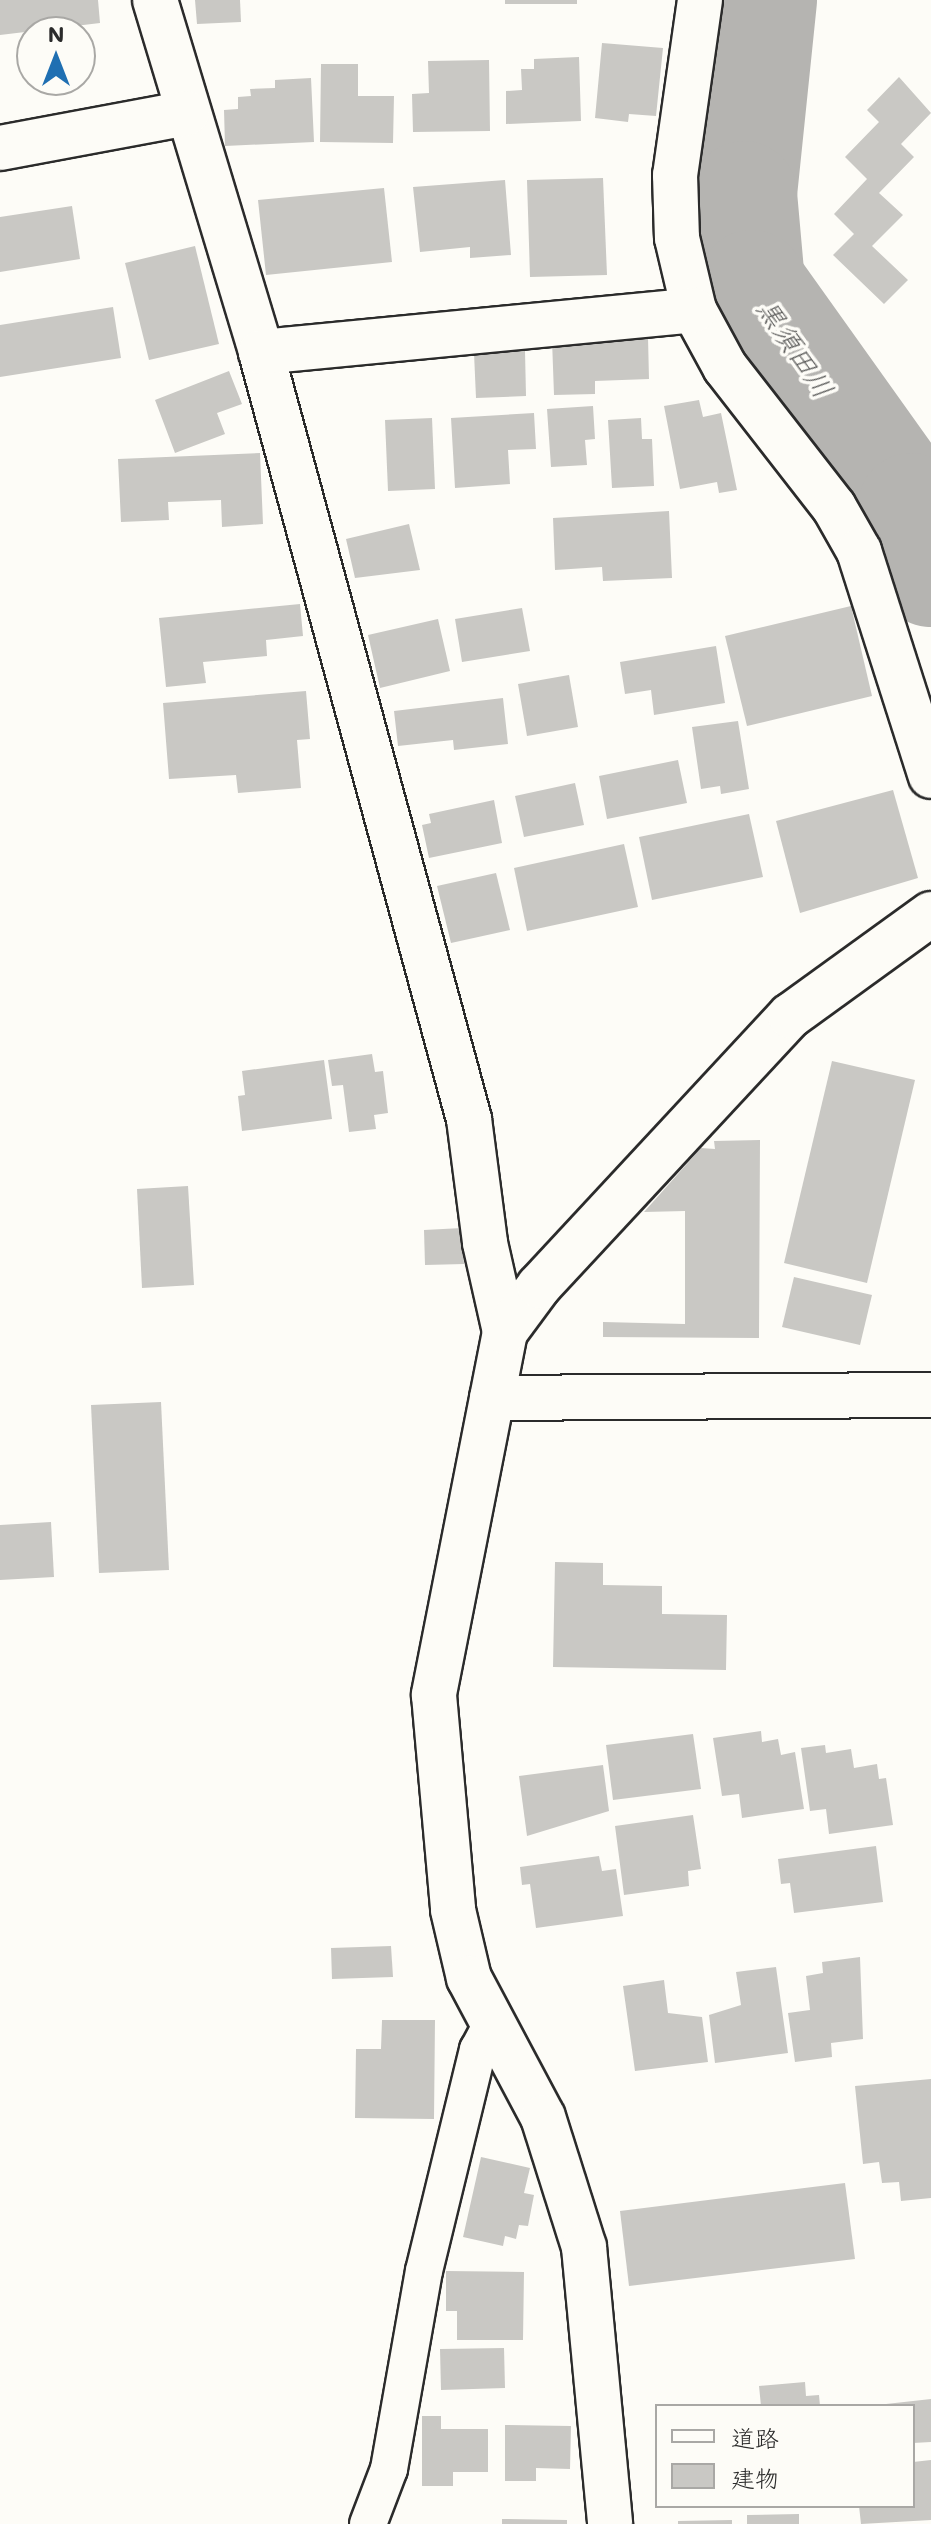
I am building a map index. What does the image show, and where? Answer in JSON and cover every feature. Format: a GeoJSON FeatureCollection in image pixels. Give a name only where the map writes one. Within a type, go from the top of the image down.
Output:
{"type":"FeatureCollection","features":[{"type":"Feature","properties":{"kind":"street"},"geometry":{"type":"LineString","coordinates":[[155,0],[261,352],[469,1119],[485,1243],[505,1332],[434,1695],[453,1910],[469,1978],[491,2026],[543,2117],[584,2247],[610,2524]]}},
{"type":"Feature","properties":{"kind":"street"},"geometry":{"type":"LineString","coordinates":[[700,0],[675,175],[677,238],[694,310],[725,367],[834,507],[859,551],[931,776]]}},
{"type":"Feature","properties":{"kind":"street"},"geometry":{"type":"LineString","coordinates":[[0,148],[187,113]]}},
{"type":"Feature","properties":{"kind":"street"},"geometry":{"type":"LineString","coordinates":[[261,352],[694,310]]}},
{"type":"Feature","properties":{"kind":"street"},"geometry":{"type":"LineString","coordinates":[[505,1332],[539,1286],[790,1016],[931,914]]}},
{"type":"Feature","properties":{"kind":"street"},"geometry":{"type":"LineString","coordinates":[[492,1398],[931,1395]]}},
{"type":"Feature","properties":{"kind":"lane"},"geometry":{"type":"LineString","coordinates":[[368,2524],[389,2469],[424,2271],[478,2050],[491,2026]]}},
{"type":"Feature","properties":{"kind":"building"},"geometry":{"type":"Polygon","coordinates":[[[0,0],[98,0],[100,23],[96,23],[96,16],[16,16],[16,33],[0,35],[0,0]]]}},
{"type":"Feature","properties":{"kind":"building"},"geometry":{"type":"Polygon","coordinates":[[[195,0],[240,0],[241,22],[197,24],[195,0]]]}},
{"type":"Feature","properties":{"kind":"building"},"geometry":{"type":"Polygon","coordinates":[[[505,0],[577,0],[577,4],[505,4],[505,0]]]}},
{"type":"Feature","properties":{"kind":"building"},"geometry":{"type":"Polygon","coordinates":[[[602,43],[663,48],[656,116],[629,114],[628,122],[595,118],[602,43]]]}},
{"type":"Feature","properties":{"kind":"building"},"geometry":{"type":"Polygon","coordinates":[[[579,57],[581,121],[506,124],[506,91],[522,90],[521,69],[534,69],[534,59],[579,57]]]}},
{"type":"Feature","properties":{"kind":"building"},"geometry":{"type":"Polygon","coordinates":[[[489,60],[490,131],[413,132],[412,94],[429,93],[428,61],[489,60]]]}},
{"type":"Feature","properties":{"kind":"building"},"geometry":{"type":"Polygon","coordinates":[[[321,64],[358,64],[358,96],[394,96],[393,143],[320,142],[321,64]]]}},
{"type":"Feature","properties":{"kind":"building"},"geometry":{"type":"Polygon","coordinates":[[[899,77],[931,113],[901,144],[914,157],[879,193],[903,215],[872,246],[908,280],[884,304],[833,255],[854,234],[834,214],[867,179],[845,157],[879,122],[867,110],[899,77]]]}},
{"type":"Feature","properties":{"kind":"building"},"geometry":{"type":"Polygon","coordinates":[[[311,78],[314,142],[225,146],[224,110],[238,109],[238,97],[251,96],[250,89],[275,88],[275,80],[311,78]]]}},
{"type":"Feature","properties":{"kind":"building"},"geometry":{"type":"Polygon","coordinates":[[[603,178],[607,275],[530,277],[527,180],[603,178]]]}},
{"type":"Feature","properties":{"kind":"building"},"geometry":{"type":"Polygon","coordinates":[[[505,180],[511,255],[470,258],[470,247],[420,252],[413,187],[505,180]]]}},
{"type":"Feature","properties":{"kind":"building"},"geometry":{"type":"Polygon","coordinates":[[[384,188],[392,262],[266,275],[258,200],[384,188]]]}},
{"type":"Feature","properties":{"kind":"building"},"geometry":{"type":"Polygon","coordinates":[[[72,206],[80,259],[0,272],[0,217],[72,206]]]}},
{"type":"Feature","properties":{"kind":"building"},"geometry":{"type":"Polygon","coordinates":[[[195,246],[219,344],[149,360],[125,263],[195,246]]]}},
{"type":"Feature","properties":{"kind":"building"},"geometry":{"type":"Polygon","coordinates":[[[113,307],[121,358],[0,377],[0,325],[113,307]]]}},
{"type":"Feature","properties":{"kind":"building"},"geometry":{"type":"Polygon","coordinates":[[[648,337],[649,379],[595,381],[595,394],[554,395],[552,340],[648,337]]]}},
{"type":"Feature","properties":{"kind":"building"},"geometry":{"type":"Polygon","coordinates":[[[525,351],[526,396],[476,398],[474,353],[525,351]]]}},
{"type":"Feature","properties":{"kind":"building"},"geometry":{"type":"Polygon","coordinates":[[[229,371],[242,404],[217,413],[225,434],[175,453],[155,400],[229,371]]]}},
{"type":"Feature","properties":{"kind":"building"},"geometry":{"type":"Polygon","coordinates":[[[699,400],[703,417],[721,413],[737,490],[719,493],[717,482],[680,489],[664,406],[699,400]]]}},
{"type":"Feature","properties":{"kind":"building"},"geometry":{"type":"Polygon","coordinates":[[[593,406],[595,439],[585,440],[587,465],[551,467],[547,409],[593,406]]]}},
{"type":"Feature","properties":{"kind":"building"},"geometry":{"type":"Polygon","coordinates":[[[534,413],[536,449],[508,450],[510,484],[455,488],[451,418],[534,413]]]}},
{"type":"Feature","properties":{"kind":"building"},"geometry":{"type":"Polygon","coordinates":[[[432,418],[435,489],[388,491],[385,420],[432,418]]]}},
{"type":"Feature","properties":{"kind":"building"},"geometry":{"type":"Polygon","coordinates":[[[641,418],[642,439],[652,439],[654,486],[612,488],[608,420],[641,418]]]}},
{"type":"Feature","properties":{"kind":"building"},"geometry":{"type":"Polygon","coordinates":[[[260,453],[263,524],[222,527],[221,500],[168,502],[169,520],[121,522],[118,459],[260,453]]]}},
{"type":"Feature","properties":{"kind":"building"},"geometry":{"type":"Polygon","coordinates":[[[669,511],[672,578],[603,581],[602,567],[555,570],[553,518],[669,511]]]}},
{"type":"Feature","properties":{"kind":"building"},"geometry":{"type":"Polygon","coordinates":[[[409,524],[420,570],[355,578],[346,539],[409,524]]]}},
{"type":"Feature","properties":{"kind":"building"},"geometry":{"type":"Polygon","coordinates":[[[300,604],[303,636],[266,640],[267,656],[203,662],[206,683],[166,687],[159,618],[300,604]]]}},
{"type":"Feature","properties":{"kind":"building"},"geometry":{"type":"Polygon","coordinates":[[[851,606],[872,696],[747,726],[725,636],[851,606]]]}},
{"type":"Feature","properties":{"kind":"building"},"geometry":{"type":"Polygon","coordinates":[[[522,608],[530,651],[462,662],[455,619],[522,608]]]}},
{"type":"Feature","properties":{"kind":"building"},"geometry":{"type":"Polygon","coordinates":[[[438,619],[450,671],[380,688],[368,635],[438,619]]]}},
{"type":"Feature","properties":{"kind":"building"},"geometry":{"type":"Polygon","coordinates":[[[716,646],[725,703],[654,715],[651,690],[625,694],[620,662],[716,646]]]}},
{"type":"Feature","properties":{"kind":"building"},"geometry":{"type":"Polygon","coordinates":[[[569,675],[578,727],[527,736],[518,684],[569,675]]]}},
{"type":"Feature","properties":{"kind":"building"},"geometry":{"type":"Polygon","coordinates":[[[306,691],[310,739],[297,740],[301,788],[238,793],[236,775],[169,779],[163,703],[306,691]]]}},
{"type":"Feature","properties":{"kind":"building"},"geometry":{"type":"Polygon","coordinates":[[[503,698],[508,744],[454,750],[453,740],[398,746],[394,711],[503,698]]]}},
{"type":"Feature","properties":{"kind":"building"},"geometry":{"type":"Polygon","coordinates":[[[738,721],[749,789],[721,794],[720,786],[701,789],[692,727],[738,721]]]}},
{"type":"Feature","properties":{"kind":"building"},"geometry":{"type":"Polygon","coordinates":[[[678,760],[687,803],[607,819],[599,776],[678,760]]]}},
{"type":"Feature","properties":{"kind":"building"},"geometry":{"type":"Polygon","coordinates":[[[575,783],[584,825],[524,837],[515,796],[575,783]]]}},
{"type":"Feature","properties":{"kind":"building"},"geometry":{"type":"Polygon","coordinates":[[[893,790],[918,878],[800,913],[776,821],[893,790]]]}},
{"type":"Feature","properties":{"kind":"building"},"geometry":{"type":"Polygon","coordinates":[[[494,800],[502,843],[429,858],[422,825],[431,823],[429,814],[494,800]]]}},
{"type":"Feature","properties":{"kind":"building"},"geometry":{"type":"Polygon","coordinates":[[[749,814],[763,877],[652,900],[639,837],[749,814]]]}},
{"type":"Feature","properties":{"kind":"building"},"geometry":{"type":"Polygon","coordinates":[[[624,844],[638,907],[527,931],[514,868],[624,844]]]}},
{"type":"Feature","properties":{"kind":"building"},"geometry":{"type":"Polygon","coordinates":[[[496,873],[510,930],[451,943],[437,886],[496,873]]]}},
{"type":"Feature","properties":{"kind":"building"},"geometry":{"type":"Polygon","coordinates":[[[372,1054],[375,1072],[383,1071],[388,1113],[374,1115],[376,1129],[349,1132],[343,1085],[332,1086],[328,1060],[372,1054]]]}},
{"type":"Feature","properties":{"kind":"building"},"geometry":{"type":"Polygon","coordinates":[[[324,1060],[332,1119],[242,1131],[238,1096],[245,1095],[242,1071],[324,1060]]]}},
{"type":"Feature","properties":{"kind":"building"},"geometry":{"type":"Polygon","coordinates":[[[832,1061],[915,1080],[867,1283],[784,1263],[832,1061]]]}},
{"type":"Feature","properties":{"kind":"building"},"geometry":{"type":"Polygon","coordinates":[[[760,1140],[759,1338],[603,1337],[603,1322],[685,1324],[685,1211],[644,1212],[701,1148],[715,1149],[714,1141],[760,1140]]]}},
{"type":"Feature","properties":{"kind":"building"},"geometry":{"type":"Polygon","coordinates":[[[188,1186],[194,1285],[142,1288],[137,1189],[188,1186]]]}},
{"type":"Feature","properties":{"kind":"building"},"geometry":{"type":"Polygon","coordinates":[[[462,1228],[464,1264],[425,1265],[424,1230],[462,1228]]]}},
{"type":"Feature","properties":{"kind":"building"},"geometry":{"type":"Polygon","coordinates":[[[794,1277],[872,1295],[860,1345],[782,1327],[794,1277]]]}},
{"type":"Feature","properties":{"kind":"building"},"geometry":{"type":"Polygon","coordinates":[[[161,1402],[169,1570],[99,1573],[91,1405],[161,1402]]]}},
{"type":"Feature","properties":{"kind":"building"},"geometry":{"type":"Polygon","coordinates":[[[51,1522],[54,1577],[0,1580],[0,1525],[51,1522]]]}},
{"type":"Feature","properties":{"kind":"building"},"geometry":{"type":"Polygon","coordinates":[[[555,1562],[603,1563],[603,1585],[662,1586],[662,1614],[727,1615],[726,1670],[553,1667],[555,1562]]]}},
{"type":"Feature","properties":{"kind":"building"},"geometry":{"type":"Polygon","coordinates":[[[761,1731],[762,1742],[778,1739],[781,1755],[795,1752],[804,1809],[742,1818],[739,1794],[722,1796],[713,1738],[761,1731]]]}},
{"type":"Feature","properties":{"kind":"building"},"geometry":{"type":"Polygon","coordinates":[[[693,1734],[701,1789],[613,1800],[606,1745],[693,1734]]]}},
{"type":"Feature","properties":{"kind":"building"},"geometry":{"type":"Polygon","coordinates":[[[825,1745],[826,1753],[851,1749],[854,1768],[877,1764],[879,1779],[886,1778],[893,1825],[829,1834],[826,1809],[810,1811],[801,1748],[825,1745]]]}},
{"type":"Feature","properties":{"kind":"building"},"geometry":{"type":"Polygon","coordinates":[[[603,1765],[609,1811],[527,1836],[519,1776],[603,1765]]]}},
{"type":"Feature","properties":{"kind":"building"},"geometry":{"type":"Polygon","coordinates":[[[693,1815],[701,1869],[688,1871],[689,1886],[624,1895],[615,1826],[693,1815]]]}},
{"type":"Feature","properties":{"kind":"building"},"geometry":{"type":"Polygon","coordinates":[[[876,1846],[883,1902],[794,1913],[790,1883],[781,1884],[778,1859],[876,1846]]]}},
{"type":"Feature","properties":{"kind":"building"},"geometry":{"type":"Polygon","coordinates":[[[599,1856],[602,1871],[616,1869],[623,1916],[536,1928],[530,1884],[522,1885],[520,1867],[599,1856]]]}},
{"type":"Feature","properties":{"kind":"building"},"geometry":{"type":"Polygon","coordinates":[[[391,1946],[393,1977],[332,1979],[331,1948],[391,1946]]]}},
{"type":"Feature","properties":{"kind":"building"},"geometry":{"type":"Polygon","coordinates":[[[860,1957],[863,2039],[831,2043],[832,2057],[795,2062],[788,2013],[810,2010],[806,1976],[823,1973],[822,1962],[860,1957]]]}},
{"type":"Feature","properties":{"kind":"building"},"geometry":{"type":"Polygon","coordinates":[[[776,1967],[788,2053],[715,2063],[709,2015],[741,2005],[736,1972],[776,1967]]]}},
{"type":"Feature","properties":{"kind":"building"},"geometry":{"type":"Polygon","coordinates":[[[664,1980],[668,2013],[702,2017],[708,2062],[635,2071],[623,1986],[664,1980]]]}},
{"type":"Feature","properties":{"kind":"building"},"geometry":{"type":"Polygon","coordinates":[[[382,2020],[435,2020],[434,2119],[355,2118],[356,2049],[381,2049],[382,2020]]]}},
{"type":"Feature","properties":{"kind":"building"},"geometry":{"type":"Polygon","coordinates":[[[931,2079],[931,2198],[901,2201],[899,2182],[882,2183],[879,2162],[863,2164],[855,2086],[931,2079]]]}},
{"type":"Feature","properties":{"kind":"building"},"geometry":{"type":"Polygon","coordinates":[[[481,2157],[530,2168],[524,2193],[534,2195],[528,2226],[519,2225],[516,2239],[505,2236],[503,2246],[463,2237],[481,2157]]]}},
{"type":"Feature","properties":{"kind":"building"},"geometry":{"type":"Polygon","coordinates":[[[845,2183],[855,2259],[629,2286],[620,2211],[845,2183]]]}},
{"type":"Feature","properties":{"kind":"building"},"geometry":{"type":"Polygon","coordinates":[[[446,2271],[524,2272],[523,2340],[457,2340],[457,2311],[446,2311],[446,2271]]]}},
{"type":"Feature","properties":{"kind":"building"},"geometry":{"type":"Polygon","coordinates":[[[504,2348],[505,2388],[441,2390],[440,2349],[504,2348]]]}},
{"type":"Feature","properties":{"kind":"building"},"geometry":{"type":"Polygon","coordinates":[[[805,2382],[806,2396],[819,2395],[820,2404],[761,2404],[759,2386],[805,2382]]]}},
{"type":"Feature","properties":{"kind":"building"},"geometry":{"type":"Polygon","coordinates":[[[931,2399],[931,2442],[915,2443],[915,2404],[886,2404],[931,2399]]]}},
{"type":"Feature","properties":{"kind":"building"},"geometry":{"type":"Polygon","coordinates":[[[422,2416],[441,2416],[441,2429],[488,2429],[488,2472],[453,2472],[453,2486],[422,2486],[422,2416]]]}},
{"type":"Feature","properties":{"kind":"building"},"geometry":{"type":"Polygon","coordinates":[[[505,2425],[571,2426],[570,2469],[536,2468],[536,2481],[505,2481],[505,2425]]]}},
{"type":"Feature","properties":{"kind":"building"},"geometry":{"type":"Polygon","coordinates":[[[931,2460],[931,2520],[861,2524],[859,2508],[915,2508],[915,2462],[931,2460]]]}},
{"type":"Feature","properties":{"kind":"building"},"geometry":{"type":"Polygon","coordinates":[[[799,2514],[799,2524],[747,2524],[747,2515],[799,2514]]]}},
{"type":"Feature","properties":{"kind":"building"},"geometry":{"type":"Polygon","coordinates":[[[502,2519],[567,2520],[567,2524],[502,2524],[502,2519]]]}},
{"type":"Feature","properties":{"kind":"building"},"geometry":{"type":"Polygon","coordinates":[[[732,2520],[732,2524],[678,2524],[678,2521],[732,2520]]]}},
{"type":"Feature","properties":{"kind":"waterway","name":"黒須田川"},"geometry":{"type":"LineString","coordinates":[[764,0],[744,194],[752,283],[911,506],[931,574]]}}]}
